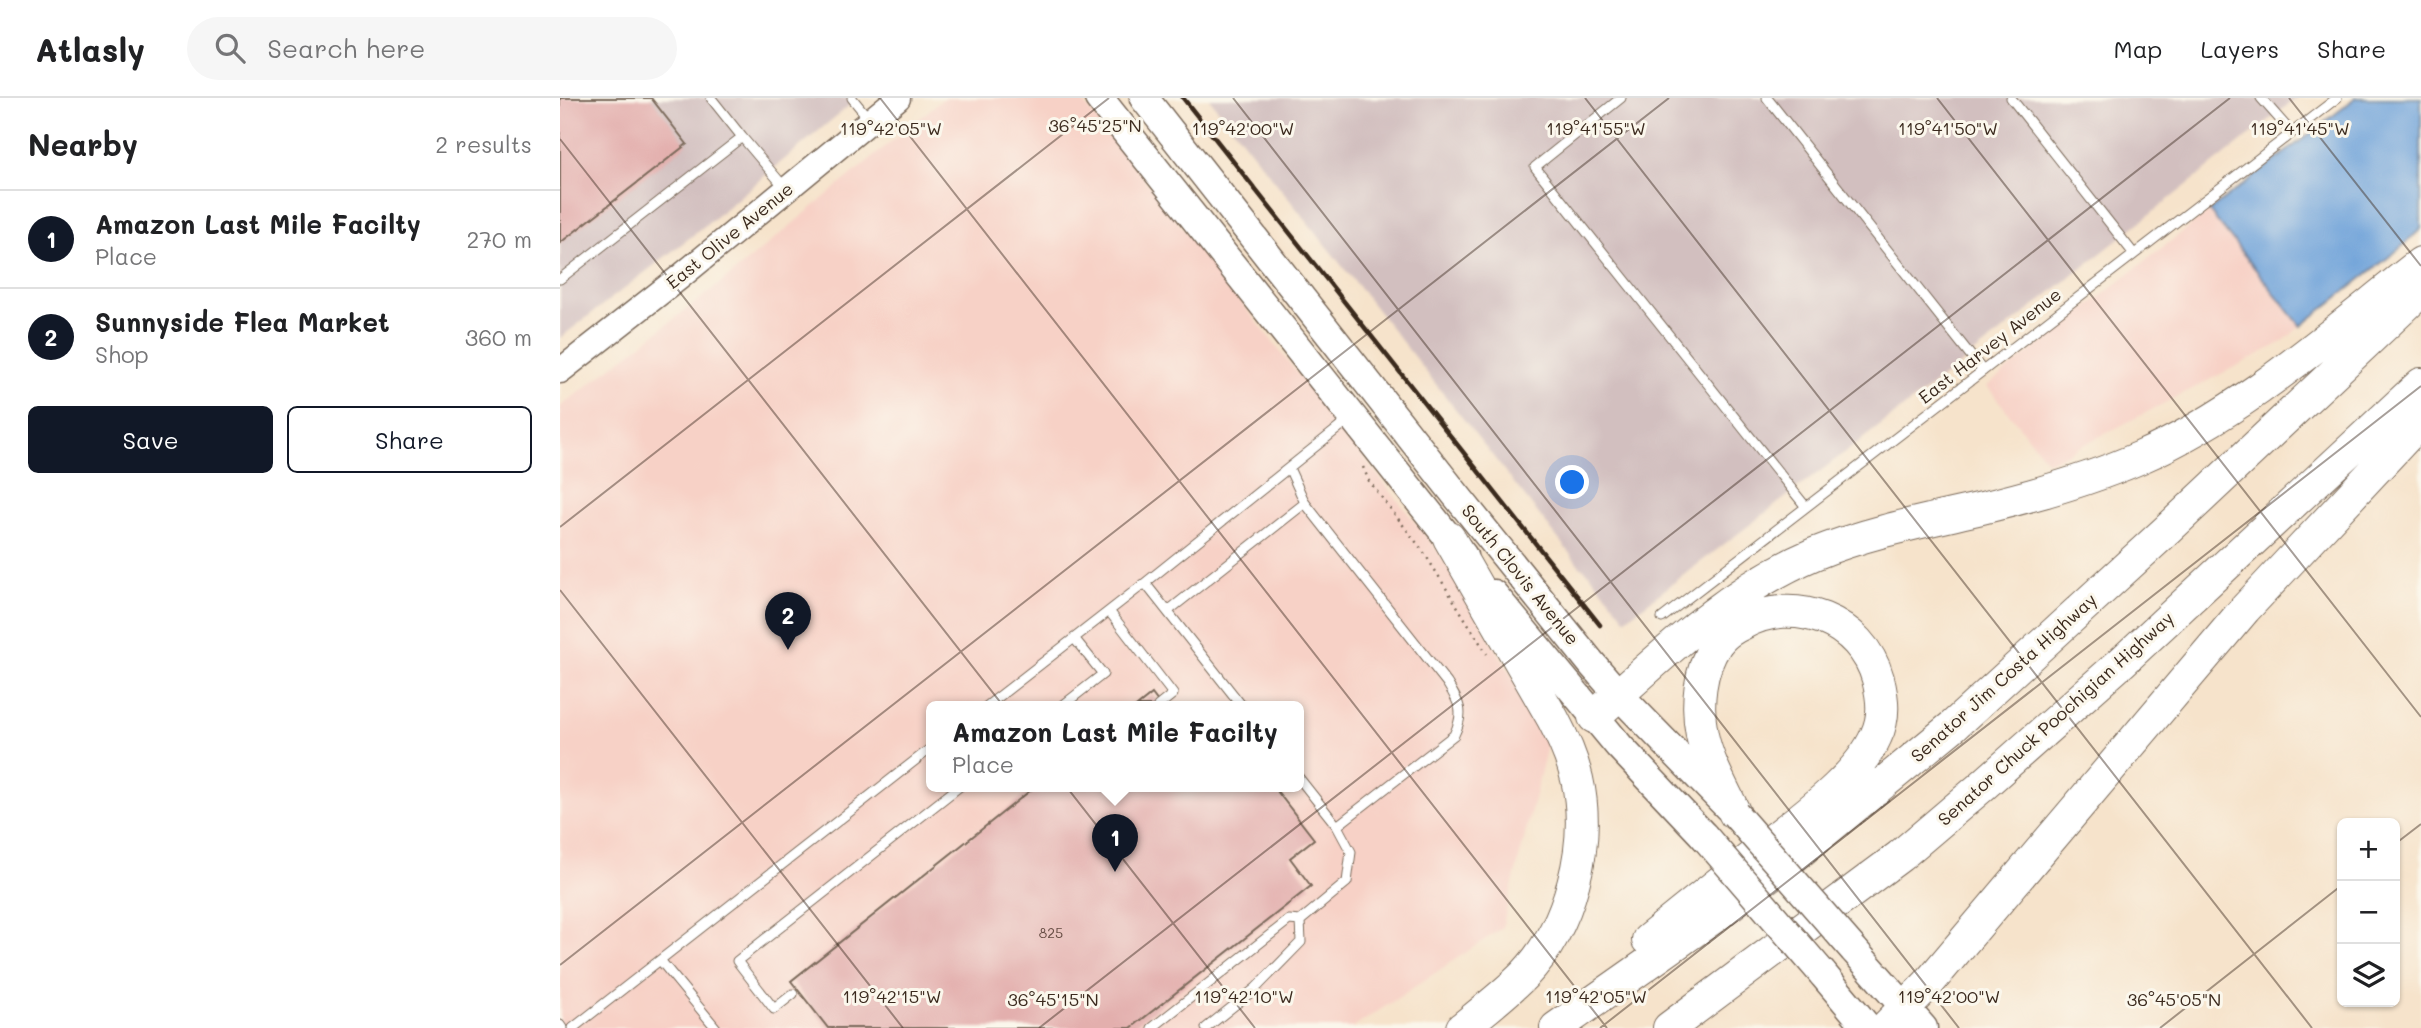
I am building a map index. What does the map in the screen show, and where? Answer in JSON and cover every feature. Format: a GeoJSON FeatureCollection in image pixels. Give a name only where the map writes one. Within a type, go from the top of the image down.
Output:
{"type":"FeatureCollection","features":[{"type":"Feature","properties":{"kind":"highway"},"geometry":{"type":"LineString","coordinates":[[1594,717],[1732,599],[1813,555],[1841,544],[1894,528],[2059,488],[2138,458],[2171,442],[2218,416],[2273,380],[2421,263]]}},
{"type":"Feature","properties":{"kind":"highway","name":"Senator Jim Costa Highway"},"geometry":{"type":"LineString","coordinates":[[1556,1028],[1703,925],[1780,867],[1953,726],[2166,531],[2421,291]]}},
{"type":"Feature","properties":{"kind":"highway","name":"Senator Chuck Poochigian Highway"},"geometry":{"type":"LineString","coordinates":[[1669,1028],[1900,856],[1980,788],[2122,662],[2421,384]]}},
{"type":"Feature","properties":{"kind":"highway"},"geometry":{"type":"LineString","coordinates":[[1905,1021],[2059,831],[2245,609],[2421,421]]}},
{"type":"Feature","properties":{"kind":"highway"},"geometry":{"type":"LineString","coordinates":[[1448,538],[1567,746],[1578,780],[1581,825],[1571,891],[1552,935],[1524,974],[1462,1028]]}},
{"type":"Feature","properties":{"kind":"highway"},"geometry":{"type":"LineString","coordinates":[[1537,1028],[1798,819],[1839,783],[1870,749],[1878,734],[1882,717],[1883,701],[1875,671],[1858,641],[1815,614],[1768,613],[1751,618],[1718,642],[1710,656],[1700,691],[1700,720],[1708,755],[1735,814]]}},
{"type":"Feature","properties":{"kind":"main road","name":"East Olive Avenue"},"geometry":{"type":"LineString","coordinates":[[560,370],[680,277],[898,98]]}},
{"type":"Feature","properties":{"kind":"main road","name":"South Clovis Avenue"},"geometry":{"type":"LineString","coordinates":[[1099,98],[1448,538],[1594,717],[1704,836],[1868,1028]]}},
{"type":"Feature","properties":{"kind":"main road","name":"South Clovis Avenue"},"geometry":{"type":"LineString","coordinates":[[1144,98],[1524,580],[1619,695],[1735,814],[1854,950],[1905,1021]]}},
{"type":"Feature","properties":{"kind":"main road"},"geometry":{"type":"LineString","coordinates":[[1352,417],[1366,416],[1375,419],[1466,531],[1524,580]]}},
{"type":"Feature","properties":{"kind":"lane"},"geometry":{"type":"LineString","coordinates":[[711,98],[787,190]]}},
{"type":"Feature","properties":{"kind":"lane"},"geometry":{"type":"LineString","coordinates":[[852,98],[870,121]]}},
{"type":"Feature","properties":{"kind":"lane"},"geometry":{"type":"LineString","coordinates":[[1621,98],[1535,167],[1806,507]]}},
{"type":"Feature","properties":{"kind":"lane"},"geometry":{"type":"LineString","coordinates":[[1767,98],[1983,371]]}},
{"type":"Feature","properties":{"kind":"lane"},"geometry":{"type":"LineString","coordinates":[[2011,98],[2134,254]]}},
{"type":"Feature","properties":{"kind":"lane"},"geometry":{"type":"LineString","coordinates":[[2261,98],[2292,133]]}},
{"type":"Feature","properties":{"kind":"lane","name":"East Harvey Avenue"},"geometry":{"type":"LineString","coordinates":[[1662,618],[2337,98]]}},
{"type":"Feature","properties":{"kind":"lane"},"geometry":{"type":"LineString","coordinates":[[560,279],[741,137]]}},
{"type":"Feature","properties":{"kind":"lane"},"geometry":{"type":"LineString","coordinates":[[992,701],[1352,417]]}},
{"type":"Feature","properties":{"kind":"lane"},"geometry":{"type":"LineString","coordinates":[[1289,468],[1305,503],[1447,683],[1460,704],[1460,722],[1454,735],[1337,826]]}},
{"type":"Feature","properties":{"kind":"lane"},"geometry":{"type":"LineString","coordinates":[[1168,611],[1305,503]]}},
{"type":"Feature","properties":{"kind":"lane"},"geometry":{"type":"LineString","coordinates":[[1145,583],[1238,701]]}},
{"type":"Feature","properties":{"kind":"lane"},"geometry":{"type":"LineString","coordinates":[[1109,611],[1174,694],[1165,701]]}},
{"type":"Feature","properties":{"kind":"lane"},"geometry":{"type":"LineString","coordinates":[[1068,701],[1103,674],[1074,638]]}},
{"type":"Feature","properties":{"kind":"lane"},"geometry":{"type":"LineString","coordinates":[[573,1028],[926,752]]}},
{"type":"Feature","properties":{"kind":"lane"},"geometry":{"type":"LineString","coordinates":[[1152,1028],[1289,920],[1300,920],[1347,882],[1351,852],[1337,826],[1304,784]]}},
{"type":"Feature","properties":{"kind":"lane"},"geometry":{"type":"LineString","coordinates":[[793,994],[774,1009],[737,961],[952,792]]}},
{"type":"Feature","properties":{"kind":"lane"},"geometry":{"type":"LineString","coordinates":[[1206,1028],[1256,988],[1301,942],[1300,920]]}},
{"type":"Feature","properties":{"kind":"lane"},"geometry":{"type":"LineString","coordinates":[[660,960],[716,1028]]}},
{"type":"Feature","properties":{"kind":"path"},"geometry":{"type":"LineString","coordinates":[[1361,460],[1369,481],[1423,551],[1489,657]]}},
{"type":"Feature","properties":{"kind":"shaded area"},"geometry":{"type":"Polygon","coordinates":[[[560,98],[858,98],[701,229],[560,338],[560,98]]]}},
{"type":"Feature","properties":{"kind":"shaded area"},"geometry":{"type":"Polygon","coordinates":[[[944,98],[1080,98],[1438,551],[1549,738],[1502,928],[1353,1028],[560,1028],[560,407],[731,275],[944,98]]]}},
{"type":"Feature","properties":{"kind":"shaded area"},"geometry":{"type":"Polygon","coordinates":[[[1209,98],[2297,98],[1966,360],[1626,619],[1590,574],[1579,565],[1209,98]]]}},
{"type":"Feature","properties":{"kind":"shaded area"},"geometry":{"type":"Polygon","coordinates":[[[2209,211],[2301,326],[2281,343],[2056,459],[2047,461],[1987,386],[2209,211]]]}},
{"type":"Feature","properties":{"kind":"water"},"geometry":{"type":"Polygon","coordinates":[[[2356,98],[2421,98],[2421,229],[2301,326],[2209,211],[2356,98]]]}},
{"type":"Feature","properties":{"kind":"building"},"geometry":{"type":"Polygon","coordinates":[[[560,98],[651,98],[687,144],[560,243],[560,98]]]}},
{"type":"Feature","properties":{"kind":"building"},"geometry":{"type":"Polygon","coordinates":[[[1152,694],[1157,701],[1143,701],[1152,694]]]}},
{"type":"Feature","properties":{"kind":"building"},"geometry":{"type":"Polygon","coordinates":[[[1028,792],[1278,792],[1314,839],[1290,858],[1311,886],[1131,1028],[828,1028],[791,981],[1028,792]]]}},
{"type":"Feature","properties":{"kind":"railway"},"geometry":{"type":"LineString","coordinates":[[1183,98],[1600,625]]}},
{"type":"Feature","properties":{"kind":"place","name":"Sunnyside Flea Market"},"geometry":{"type":"Point","coordinates":[788,650]}},
{"type":"Feature","properties":{"kind":"place","name":"Amazon Last Mile Facilty"},"geometry":{"type":"Point","coordinates":[1115,872]}}]}
